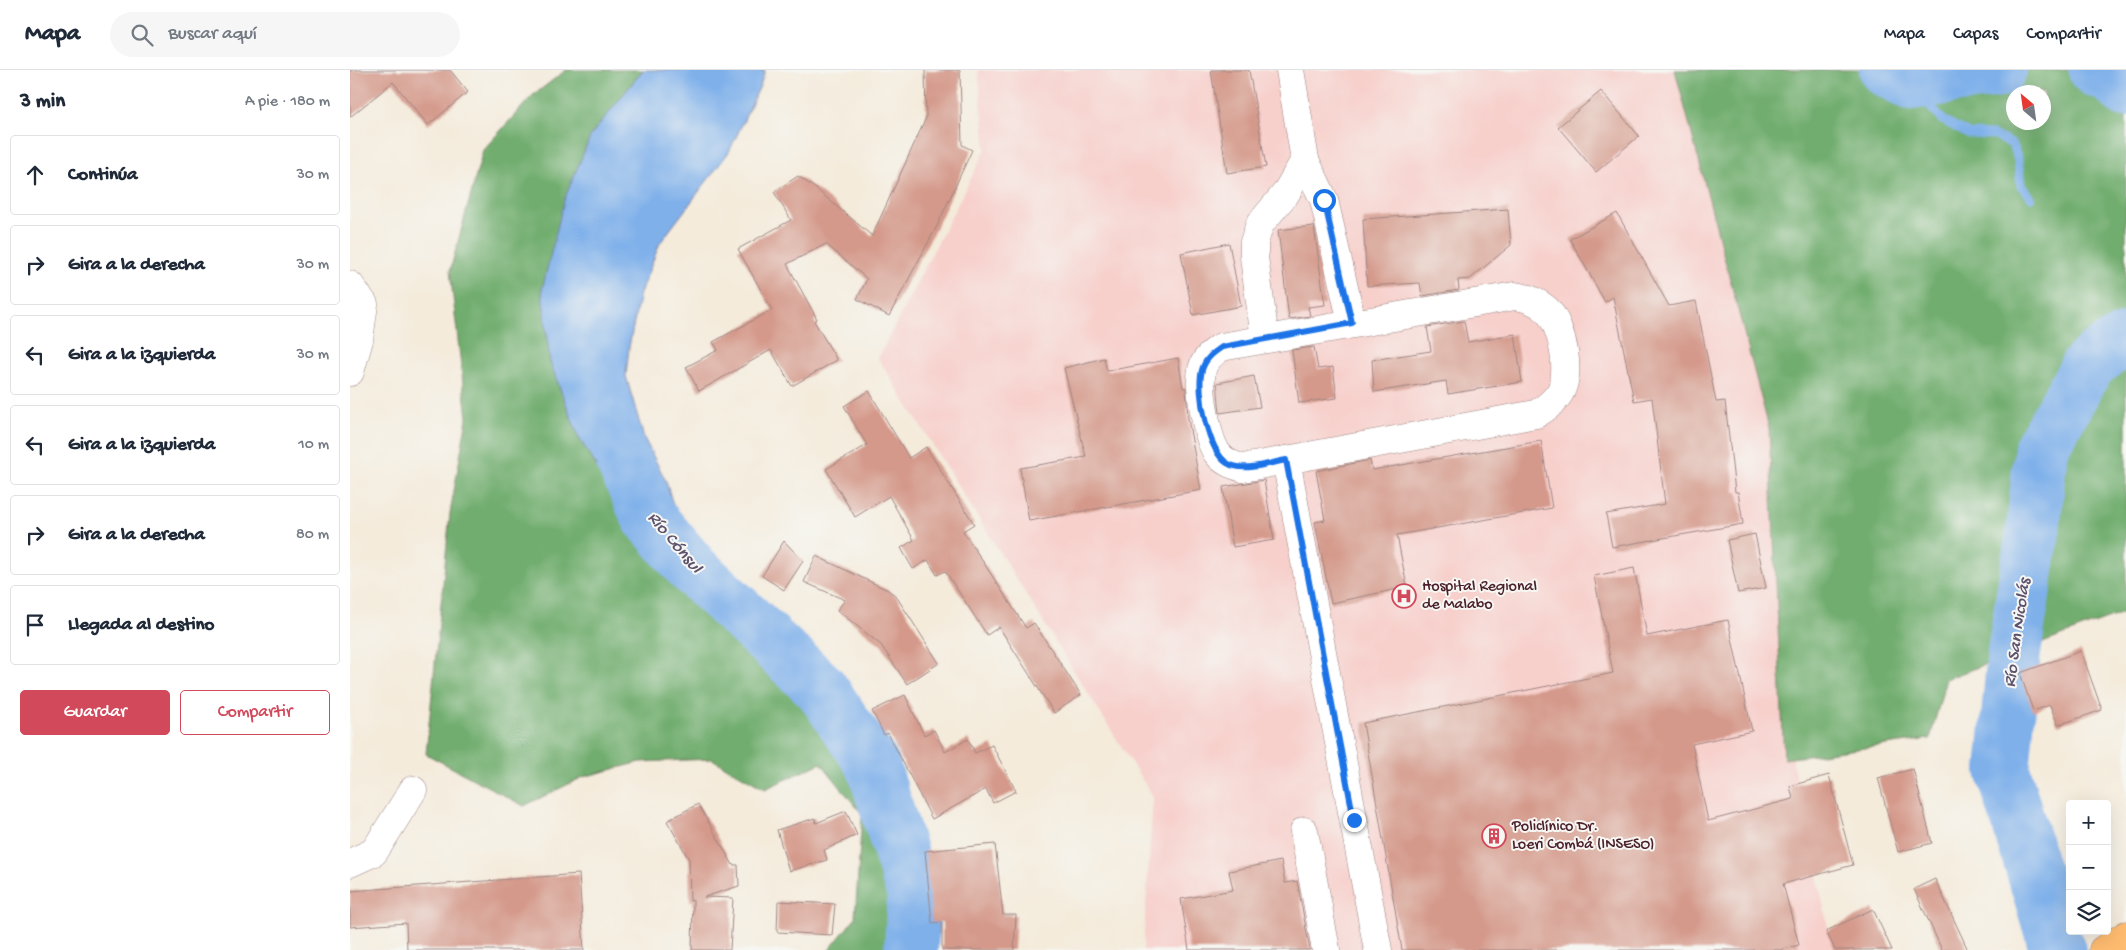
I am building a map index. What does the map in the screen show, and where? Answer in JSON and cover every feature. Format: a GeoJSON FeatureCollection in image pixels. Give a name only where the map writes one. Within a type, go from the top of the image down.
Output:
{"type":"FeatureCollection","features":[{"type":"Feature","properties":{"kind":"main road"},"geometry":{"type":"LineString","coordinates":[[2103,950],[2126,935]]}},
{"type":"Feature","properties":{"kind":"street"},"geometry":{"type":"LineString","coordinates":[[1290,70],[1306,160],[1324,200],[1352,323]]}},
{"type":"Feature","properties":{"kind":"street"},"geometry":{"type":"LineString","coordinates":[[1265,339],[1254,257],[1254,242],[1260,224],[1286,193],[1306,160]]}},
{"type":"Feature","properties":{"kind":"street"},"geometry":{"type":"LineString","coordinates":[[350,285],[364,304],[359,340],[350,372]]}},
{"type":"Feature","properties":{"kind":"street"},"geometry":{"type":"LineString","coordinates":[[1516,296],[1532,300],[1547,311],[1557,325],[1564,351],[1565,381],[1560,394],[1548,407],[1536,414],[1243,468],[1227,463],[1216,452],[1206,422],[1201,395],[1202,369],[1209,356],[1222,347],[1352,323],[1516,296]]}},
{"type":"Feature","properties":{"kind":"street"},"geometry":{"type":"LineString","coordinates":[[1286,460],[1378,950]]}},
{"type":"Feature","properties":{"kind":"street"},"geometry":{"type":"LineString","coordinates":[[350,863],[374,852],[413,790]]}},
{"type":"Feature","properties":{"kind":"street"},"geometry":{"type":"LineString","coordinates":[[1304,831],[1326,950]]}},
{"type":"Feature","properties":{"kind":"shaded area","name":"Hospital Regional de Malabo"},"geometry":{"type":"Polygon","coordinates":[[[978,70],[1675,70],[1769,428],[1793,765],[1833,950],[1143,950],[1153,797],[878,358],[986,149],[978,70]]]}},
{"type":"Feature","properties":{"kind":"green space"},"geometry":{"type":"Polygon","coordinates":[[[566,70],[643,70],[591,135],[542,290],[550,362],[579,438],[630,519],[819,705],[899,810],[924,910],[918,950],[829,950],[855,918],[862,814],[821,763],[765,789],[712,759],[641,762],[583,777],[524,806],[426,754],[450,513],[467,418],[450,271],[483,150],[532,96],[566,70]]]}},
{"type":"Feature","properties":{"kind":"green space"},"geometry":{"type":"Polygon","coordinates":[[[1675,70],[1884,70],[1888,76],[1934,70],[2119,70],[2126,76],[2126,612],[1946,679],[1930,739],[1784,759],[1769,428],[1675,70]]]}},
{"type":"Feature","properties":{"kind":"water"},"geometry":{"type":"Polygon","coordinates":[[[643,70],[765,70],[760,86],[729,152],[660,243],[640,293],[629,347],[626,376],[644,438],[666,481],[674,508],[650,538],[630,519],[579,438],[550,362],[542,290],[564,200],[591,135],[643,70]]]}},
{"type":"Feature","properties":{"kind":"building"},"geometry":{"type":"Polygon","coordinates":[[[350,70],[450,70],[468,92],[428,125],[393,82],[350,117],[350,70]]]}},
{"type":"Feature","properties":{"kind":"building"},"geometry":{"type":"Polygon","coordinates":[[[925,70],[960,70],[962,145],[972,150],[938,224],[889,316],[857,299],[867,279],[826,244],[787,264],[817,319],[814,321],[837,360],[792,386],[771,350],[699,391],[686,367],[718,350],[713,342],[772,310],[738,249],[791,220],[774,192],[798,176],[872,236],[926,118],[925,70]]]}},
{"type":"Feature","properties":{"kind":"building"},"geometry":{"type":"Polygon","coordinates":[[[1211,70],[1249,70],[1266,167],[1227,173],[1211,70]]]}},
{"type":"Feature","properties":{"kind":"building"},"geometry":{"type":"Polygon","coordinates":[[[1601,91],[1639,136],[1596,172],[1558,127],[1601,91]]]}},
{"type":"Feature","properties":{"kind":"building"},"geometry":{"type":"Polygon","coordinates":[[[1508,209],[1511,245],[1470,279],[1458,280],[1459,290],[1422,296],[1420,283],[1367,286],[1363,219],[1508,209]]]}},
{"type":"Feature","properties":{"kind":"building"},"geometry":{"type":"Polygon","coordinates":[[[1617,213],[1669,306],[1696,301],[1716,402],[1725,401],[1735,492],[1738,492],[1743,524],[1612,547],[1606,514],[1665,504],[1652,398],[1634,401],[1613,297],[1605,302],[1570,239],[1617,213]]]}},
{"type":"Feature","properties":{"kind":"building"},"geometry":{"type":"Polygon","coordinates":[[[1314,226],[1325,305],[1308,307],[1310,316],[1289,319],[1278,230],[1314,226]]]}},
{"type":"Feature","properties":{"kind":"building"},"geometry":{"type":"Polygon","coordinates":[[[1229,243],[1241,306],[1193,315],[1181,253],[1229,243]]]}},
{"type":"Feature","properties":{"kind":"building"},"geometry":{"type":"Polygon","coordinates":[[[1464,321],[1468,342],[1515,334],[1522,382],[1448,394],[1446,381],[1374,392],[1372,360],[1431,351],[1427,327],[1464,321]]]}},
{"type":"Feature","properties":{"kind":"building"},"geometry":{"type":"Polygon","coordinates":[[[1314,347],[1318,369],[1333,367],[1337,398],[1299,403],[1292,350],[1314,347]]]}},
{"type":"Feature","properties":{"kind":"building"},"geometry":{"type":"Polygon","coordinates":[[[1104,358],[1107,371],[1178,358],[1183,388],[1186,388],[1188,419],[1201,490],[1029,521],[1020,468],[1086,457],[1064,368],[1104,358]]]}},
{"type":"Feature","properties":{"kind":"building"},"geometry":{"type":"Polygon","coordinates":[[[1254,376],[1260,407],[1220,413],[1217,383],[1254,376]]]}},
{"type":"Feature","properties":{"kind":"building"},"geometry":{"type":"Polygon","coordinates":[[[869,391],[909,458],[926,447],[974,524],[963,531],[1026,628],[1034,623],[1081,695],[1054,713],[999,627],[987,635],[945,571],[937,575],[928,560],[913,569],[901,548],[914,540],[889,496],[855,517],[826,469],[867,445],[844,406],[869,391]]]}},
{"type":"Feature","properties":{"kind":"building"},"geometry":{"type":"Polygon","coordinates":[[[1541,441],[1552,508],[1397,535],[1407,587],[1331,603],[1315,522],[1325,520],[1316,471],[1370,460],[1372,470],[1541,441]]]}},
{"type":"Feature","properties":{"kind":"building"},"geometry":{"type":"Polygon","coordinates":[[[1264,480],[1274,540],[1233,547],[1223,487],[1264,480]]]}},
{"type":"Feature","properties":{"kind":"building"},"geometry":{"type":"Polygon","coordinates":[[[1755,534],[1766,588],[1738,593],[1727,540],[1755,534]]]}},
{"type":"Feature","properties":{"kind":"building"},"geometry":{"type":"Polygon","coordinates":[[[784,541],[803,561],[784,590],[762,576],[784,541]]]}},
{"type":"Feature","properties":{"kind":"building"},"geometry":{"type":"Polygon","coordinates":[[[816,556],[888,590],[896,596],[939,663],[907,684],[881,645],[837,610],[845,600],[804,582],[816,556]]]}},
{"type":"Feature","properties":{"kind":"building"},"geometry":{"type":"Polygon","coordinates":[[[1634,568],[1647,636],[1728,620],[1752,731],[1692,744],[1708,821],[1793,799],[1790,786],[1829,775],[1853,865],[1783,884],[1799,945],[1780,950],[1402,950],[1363,723],[1613,673],[1594,576],[1634,568]]]}},
{"type":"Feature","properties":{"kind":"building"},"geometry":{"type":"Polygon","coordinates":[[[2081,651],[2102,710],[2058,725],[2050,705],[2033,711],[2020,673],[2081,651]]]}},
{"type":"Feature","properties":{"kind":"building"},"geometry":{"type":"Polygon","coordinates":[[[905,695],[924,735],[934,730],[945,752],[968,739],[975,753],[992,745],[1016,791],[993,803],[986,789],[932,819],[888,733],[884,735],[872,711],[905,695]]]}},
{"type":"Feature","properties":{"kind":"building"},"geometry":{"type":"Polygon","coordinates":[[[1913,769],[1932,843],[1898,852],[1878,778],[1913,769]]]}},
{"type":"Feature","properties":{"kind":"building"},"geometry":{"type":"Polygon","coordinates":[[[698,804],[733,865],[738,865],[739,886],[704,897],[733,898],[730,950],[692,950],[693,900],[690,901],[689,859],[667,821],[698,804]]]}},
{"type":"Feature","properties":{"kind":"building"},"geometry":{"type":"Polygon","coordinates":[[[846,811],[857,835],[824,850],[827,860],[789,871],[777,830],[815,818],[816,823],[846,811]]]}},
{"type":"Feature","properties":{"kind":"building"},"geometry":{"type":"Polygon","coordinates":[[[995,844],[1003,915],[1016,915],[1014,950],[942,950],[942,922],[932,923],[925,851],[995,844]]]}},
{"type":"Feature","properties":{"kind":"building"},"geometry":{"type":"Polygon","coordinates":[[[1281,861],[1285,883],[1297,881],[1310,950],[1189,950],[1181,899],[1233,890],[1229,871],[1281,861]]]}},
{"type":"Feature","properties":{"kind":"building"},"geometry":{"type":"Polygon","coordinates":[[[579,874],[584,950],[407,950],[406,923],[350,927],[350,891],[579,874]]]}},
{"type":"Feature","properties":{"kind":"building"},"geometry":{"type":"Polygon","coordinates":[[[1935,879],[1968,950],[1942,950],[1914,889],[1935,879]]]}},
{"type":"Feature","properties":{"kind":"building"},"geometry":{"type":"Polygon","coordinates":[[[778,901],[835,904],[832,935],[777,932],[778,901]]]}},
{"type":"Feature","properties":{"kind":"building"},"geometry":{"type":"Polygon","coordinates":[[[1873,909],[1892,950],[1835,950],[1826,931],[1873,909]]]}},
{"type":"Feature","properties":{"kind":"waterway","name":"Río San Nicolás"},"geometry":{"type":"LineString","coordinates":[[1886,70],[1911,83],[2000,70]]}},
{"type":"Feature","properties":{"kind":"waterway","name":"Río San Nicolás"},"geometry":{"type":"LineString","coordinates":[[2095,70],[2109,76],[2126,90]]}},
{"type":"Feature","properties":{"kind":"waterway"},"geometry":{"type":"LineString","coordinates":[[1911,83],[1943,120],[1968,134],[1993,135],[2012,144],[2018,160],[2021,186],[2031,197]]}},
{"type":"Feature","properties":{"kind":"waterway","name":"Río San Nicolás"},"geometry":{"type":"LineString","coordinates":[[2059,950],[2053,938],[2003,770],[2014,652],[2033,531],[2041,448],[2088,365],[2105,352],[2126,340]]}},
{"type":"Feature","properties":{"kind":"waterway","name":"Río Cónsul"},"geometry":{"type":"LineString","coordinates":[[623,462],[648,516],[693,569],[821,688],[873,765],[914,895],[911,950]]}},
{"type":"Feature","properties":{"kind":"place","name":"Hospital Regional de Malabo"},"geometry":{"type":"Point","coordinates":[1404,596]}},
{"type":"Feature","properties":{"kind":"place","name":"Policlínico Dr. Loeri Combá (INSESO)"},"geometry":{"type":"Point","coordinates":[1494,836]}},
{"type":"Feature","properties":{"kind":"route"},"geometry":{"type":"LineString","coordinates":[[1324,200],[1352,323],[1222,347],[1209,356],[1202,369],[1201,395],[1206,422],[1216,452],[1227,463],[1243,468],[1286,460],[1354,820]]}}]}
